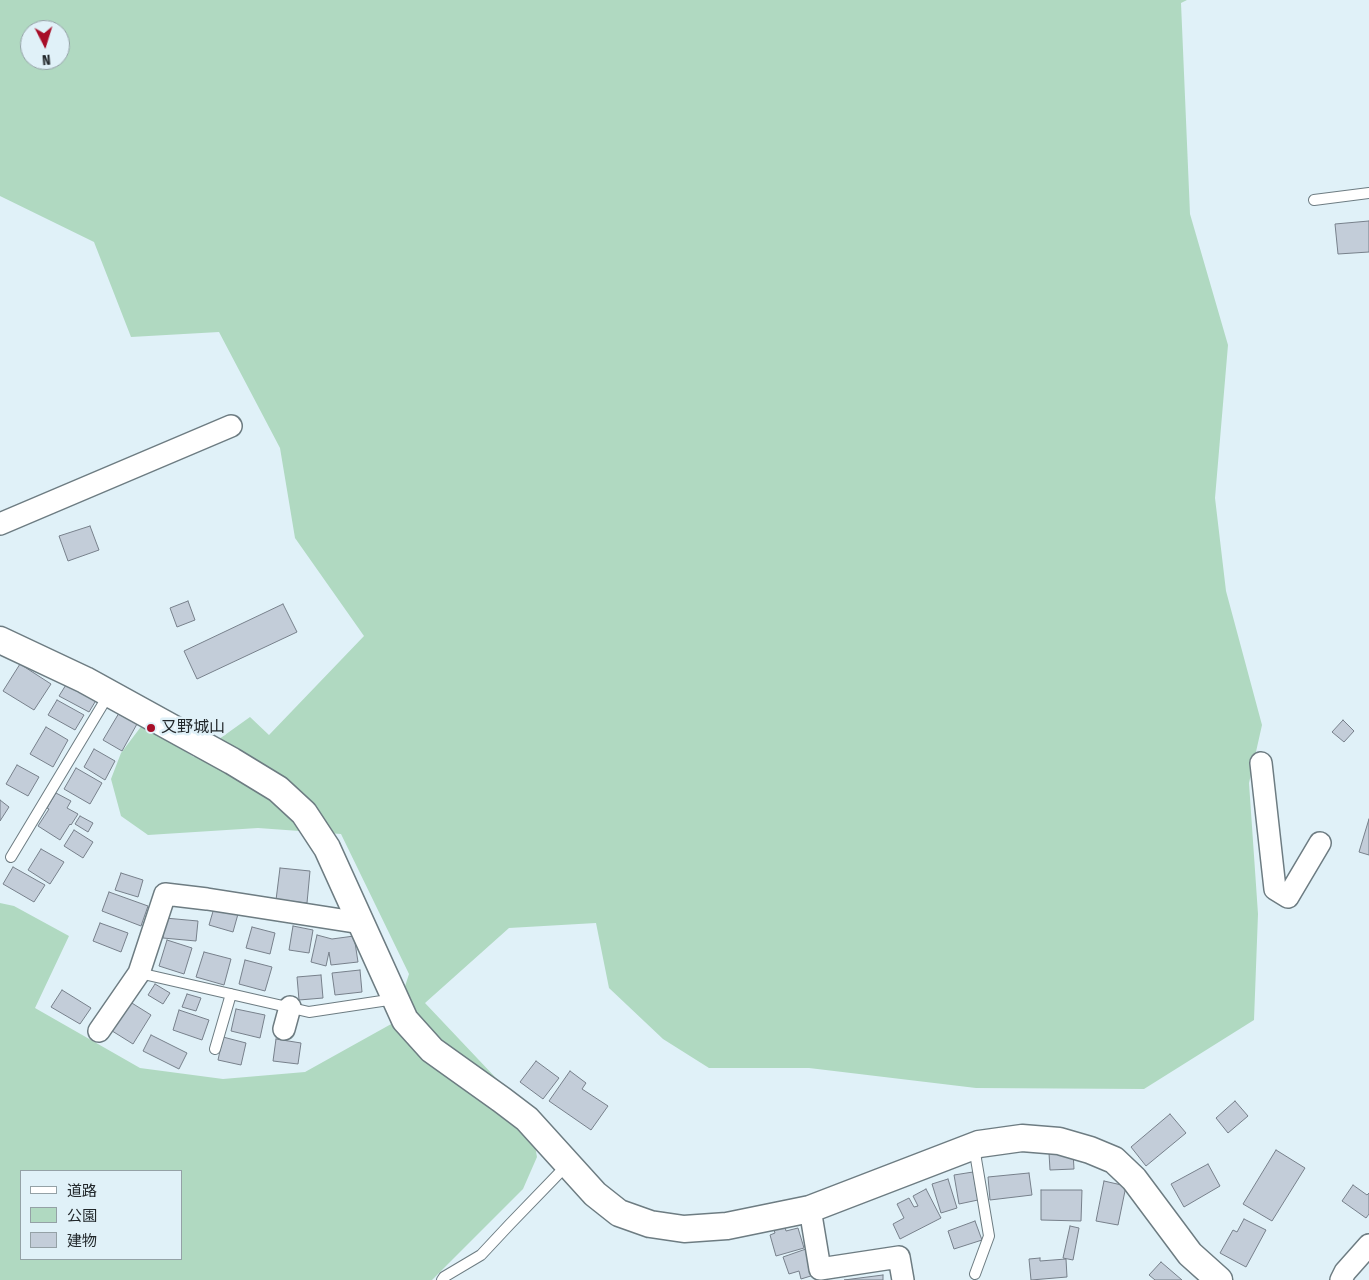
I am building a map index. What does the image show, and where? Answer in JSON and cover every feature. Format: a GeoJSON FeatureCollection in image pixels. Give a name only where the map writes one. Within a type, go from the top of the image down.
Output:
{"type":"FeatureCollection","features":[{"type":"Feature","properties":{"kind":"street"},"geometry":{"type":"LineString","coordinates":[[0,524],[231,426]]}},
{"type":"Feature","properties":{"kind":"street"},"geometry":{"type":"LineString","coordinates":[[0,640],[85,680],[232,761],[278,789],[304,813],[327,848],[405,1020],[432,1050],[527,1120],[595,1194],[619,1212],[650,1224],[684,1229],[727,1226],[810,1209],[974,1146],[1022,1138],[1059,1141],[1090,1150],[1114,1160],[1134,1179],[1190,1254],[1218,1280]]}},
{"type":"Feature","properties":{"kind":"street"},"geometry":{"type":"LineString","coordinates":[[1260,763],[1275,889],[1288,897],[1320,843]]}},
{"type":"Feature","properties":{"kind":"street"},"geometry":{"type":"LineString","coordinates":[[99,1031],[139,973],[165,894],[361,924]]}},
{"type":"Feature","properties":{"kind":"street"},"geometry":{"type":"LineString","coordinates":[[284,1029],[290,1008]]}},
{"type":"Feature","properties":{"kind":"street"},"geometry":{"type":"LineString","coordinates":[[810,1209],[820,1269],[899,1257],[903,1280]]}},
{"type":"Feature","properties":{"kind":"street"},"geometry":{"type":"LineString","coordinates":[[1341,1280],[1345,1272],[1369,1245]]}},
{"type":"Feature","properties":{"kind":"lane"},"geometry":{"type":"LineString","coordinates":[[1314,200],[1369,193]]}},
{"type":"Feature","properties":{"kind":"lane"},"geometry":{"type":"LineString","coordinates":[[11,856],[110,694]]}},
{"type":"Feature","properties":{"kind":"lane"},"geometry":{"type":"LineString","coordinates":[[139,973],[309,1012],[396,999]]}},
{"type":"Feature","properties":{"kind":"lane"},"geometry":{"type":"LineString","coordinates":[[216,1049],[231,994]]}},
{"type":"Feature","properties":{"kind":"lane"},"geometry":{"type":"LineString","coordinates":[[974,1146],[989,1236],[975,1274]]}},
{"type":"Feature","properties":{"kind":"lane"},"geometry":{"type":"LineString","coordinates":[[442,1280],[481,1255],[568,1164]]}},
{"type":"Feature","properties":{"kind":"green space"},"geometry":{"type":"Polygon","coordinates":[[[0,0],[1187,0],[1181,3],[1190,214],[1228,345],[1215,498],[1226,591],[1262,725],[1249,783],[1258,914],[1254,1020],[1144,1089],[976,1088],[809,1068],[709,1068],[663,1039],[609,988],[596,923],[509,928],[425,1003],[529,1113],[537,1157],[523,1189],[432,1280],[0,1280],[0,903],[14,906],[69,936],[35,1008],[140,1068],[223,1079],[305,1072],[393,1023],[409,974],[341,834],[258,828],[148,835],[121,816],[111,779],[121,753],[143,724],[194,757],[250,717],[269,735],[364,636],[295,538],[280,448],[219,332],[131,337],[94,242],[0,196],[0,0]]]}},
{"type":"Feature","properties":{"kind":"building"},"geometry":{"type":"Polygon","coordinates":[[[1369,221],[1369,252],[1338,254],[1335,224],[1369,221]]]}},
{"type":"Feature","properties":{"kind":"building"},"geometry":{"type":"Polygon","coordinates":[[[90,526],[99,550],[68,561],[59,536],[90,526]]]}},
{"type":"Feature","properties":{"kind":"building"},"geometry":{"type":"Polygon","coordinates":[[[188,601],[195,620],[177,627],[170,608],[188,601]]]}},
{"type":"Feature","properties":{"kind":"building"},"geometry":{"type":"Polygon","coordinates":[[[283,604],[297,632],[197,679],[184,651],[283,604]]]}},
{"type":"Feature","properties":{"kind":"building"},"geometry":{"type":"Polygon","coordinates":[[[20,664],[51,684],[34,710],[3,691],[20,664]]]}},
{"type":"Feature","properties":{"kind":"building"},"geometry":{"type":"Polygon","coordinates":[[[69,680],[98,697],[89,712],[59,696],[69,680]]]}},
{"type":"Feature","properties":{"kind":"building"},"geometry":{"type":"Polygon","coordinates":[[[57,700],[84,715],[75,730],[48,715],[57,700]]]}},
{"type":"Feature","properties":{"kind":"building"},"geometry":{"type":"Polygon","coordinates":[[[119,713],[137,724],[122,751],[103,740],[119,713]]]}},
{"type":"Feature","properties":{"kind":"building"},"geometry":{"type":"Polygon","coordinates":[[[1343,720],[1354,731],[1344,742],[1332,732],[1343,720]]]}},
{"type":"Feature","properties":{"kind":"building"},"geometry":{"type":"Polygon","coordinates":[[[46,727],[68,740],[53,767],[30,754],[46,727]]]}},
{"type":"Feature","properties":{"kind":"building"},"geometry":{"type":"Polygon","coordinates":[[[94,749],[115,761],[105,780],[84,767],[94,749]]]}},
{"type":"Feature","properties":{"kind":"building"},"geometry":{"type":"Polygon","coordinates":[[[17,765],[39,777],[28,796],[6,784],[17,765]]]}},
{"type":"Feature","properties":{"kind":"building"},"geometry":{"type":"Polygon","coordinates":[[[76,768],[102,783],[90,804],[64,789],[76,768]]]}},
{"type":"Feature","properties":{"kind":"building"},"geometry":{"type":"Polygon","coordinates":[[[56,793],[71,801],[67,808],[78,814],[60,840],[38,826],[49,809],[47,808],[56,793]]]}},
{"type":"Feature","properties":{"kind":"building"},"geometry":{"type":"Polygon","coordinates":[[[0,800],[9,807],[0,821],[0,800]]]}},
{"type":"Feature","properties":{"kind":"building"},"geometry":{"type":"Polygon","coordinates":[[[80,816],[93,823],[88,832],[75,824],[80,816]]]}},
{"type":"Feature","properties":{"kind":"building"},"geometry":{"type":"Polygon","coordinates":[[[1369,819],[1369,855],[1359,852],[1369,819]]]}},
{"type":"Feature","properties":{"kind":"building"},"geometry":{"type":"Polygon","coordinates":[[[74,830],[93,842],[83,858],[64,846],[74,830]]]}},
{"type":"Feature","properties":{"kind":"building"},"geometry":{"type":"Polygon","coordinates":[[[41,849],[64,862],[50,884],[28,870],[41,849]]]}},
{"type":"Feature","properties":{"kind":"building"},"geometry":{"type":"Polygon","coordinates":[[[13,867],[45,885],[34,902],[3,884],[13,867]]]}},
{"type":"Feature","properties":{"kind":"building"},"geometry":{"type":"Polygon","coordinates":[[[280,868],[310,871],[307,903],[276,900],[280,868]]]}},
{"type":"Feature","properties":{"kind":"building"},"geometry":{"type":"Polygon","coordinates":[[[121,873],[143,880],[138,897],[115,890],[121,873]]]}},
{"type":"Feature","properties":{"kind":"building"},"geometry":{"type":"Polygon","coordinates":[[[109,892],[148,906],[141,926],[102,911],[109,892]]]}},
{"type":"Feature","properties":{"kind":"building"},"geometry":{"type":"Polygon","coordinates":[[[214,908],[238,914],[233,932],[209,925],[214,908]]]}},
{"type":"Feature","properties":{"kind":"building"},"geometry":{"type":"Polygon","coordinates":[[[165,918],[198,921],[196,941],[163,938],[165,918]]]}},
{"type":"Feature","properties":{"kind":"building"},"geometry":{"type":"Polygon","coordinates":[[[100,923],[128,933],[121,952],[93,941],[100,923]]]}},
{"type":"Feature","properties":{"kind":"building"},"geometry":{"type":"Polygon","coordinates":[[[293,926],[313,930],[309,953],[289,950],[293,926]]]}},
{"type":"Feature","properties":{"kind":"building"},"geometry":{"type":"Polygon","coordinates":[[[252,927],[275,933],[270,954],[246,948],[252,927]]]}},
{"type":"Feature","properties":{"kind":"building"},"geometry":{"type":"Polygon","coordinates":[[[317,935],[332,939],[354,936],[358,962],[331,965],[329,952],[326,966],[311,962],[317,935]]]}},
{"type":"Feature","properties":{"kind":"building"},"geometry":{"type":"Polygon","coordinates":[[[167,940],[192,948],[184,974],[159,966],[167,940]]]}},
{"type":"Feature","properties":{"kind":"building"},"geometry":{"type":"Polygon","coordinates":[[[204,952],[231,959],[224,985],[196,977],[204,952]]]}},
{"type":"Feature","properties":{"kind":"building"},"geometry":{"type":"Polygon","coordinates":[[[245,960],[272,967],[265,991],[239,984],[245,960]]]}},
{"type":"Feature","properties":{"kind":"building"},"geometry":{"type":"Polygon","coordinates":[[[360,970],[362,992],[335,995],[332,973],[360,970]]]}},
{"type":"Feature","properties":{"kind":"building"},"geometry":{"type":"Polygon","coordinates":[[[321,975],[323,998],[299,1000],[297,977],[321,975]]]}},
{"type":"Feature","properties":{"kind":"building"},"geometry":{"type":"Polygon","coordinates":[[[155,984],[170,993],[163,1004],[148,995],[155,984]]]}},
{"type":"Feature","properties":{"kind":"building"},"geometry":{"type":"Polygon","coordinates":[[[62,990],[91,1008],[80,1024],[51,1007],[62,990]]]}},
{"type":"Feature","properties":{"kind":"building"},"geometry":{"type":"Polygon","coordinates":[[[187,994],[201,998],[196,1011],[182,1007],[187,994]]]}},
{"type":"Feature","properties":{"kind":"building"},"geometry":{"type":"Polygon","coordinates":[[[127,1000],[151,1015],[133,1044],[109,1029],[127,1000]]]}},
{"type":"Feature","properties":{"kind":"building"},"geometry":{"type":"Polygon","coordinates":[[[236,1009],[265,1015],[260,1038],[231,1031],[236,1009]]]}},
{"type":"Feature","properties":{"kind":"building"},"geometry":{"type":"Polygon","coordinates":[[[179,1010],[209,1020],[202,1040],[173,1030],[179,1010]]]}},
{"type":"Feature","properties":{"kind":"building"},"geometry":{"type":"Polygon","coordinates":[[[151,1035],[187,1053],[179,1069],[143,1051],[151,1035]]]}},
{"type":"Feature","properties":{"kind":"building"},"geometry":{"type":"Polygon","coordinates":[[[223,1037],[246,1043],[241,1065],[218,1060],[223,1037]]]}},
{"type":"Feature","properties":{"kind":"building"},"geometry":{"type":"Polygon","coordinates":[[[276,1039],[301,1043],[298,1064],[273,1061],[276,1039]]]}},
{"type":"Feature","properties":{"kind":"building"},"geometry":{"type":"Polygon","coordinates":[[[536,1061],[559,1078],[543,1099],[520,1082],[536,1061]]]}},
{"type":"Feature","properties":{"kind":"building"},"geometry":{"type":"Polygon","coordinates":[[[570,1071],[586,1083],[582,1089],[608,1106],[591,1130],[549,1101],[570,1071]]]}},
{"type":"Feature","properties":{"kind":"building"},"geometry":{"type":"Polygon","coordinates":[[[1235,1101],[1248,1116],[1228,1133],[1216,1118],[1235,1101]]]}},
{"type":"Feature","properties":{"kind":"building"},"geometry":{"type":"Polygon","coordinates":[[[1170,1114],[1186,1133],[1146,1166],[1131,1147],[1170,1114]]]}},
{"type":"Feature","properties":{"kind":"building"},"geometry":{"type":"Polygon","coordinates":[[[1276,1150],[1305,1168],[1272,1221],[1243,1204],[1276,1150]]]}},
{"type":"Feature","properties":{"kind":"building"},"geometry":{"type":"Polygon","coordinates":[[[1073,1152],[1074,1169],[1050,1170],[1049,1153],[1073,1152]]]}},
{"type":"Feature","properties":{"kind":"building"},"geometry":{"type":"Polygon","coordinates":[[[1208,1164],[1220,1186],[1184,1207],[1171,1184],[1208,1164]]]}},
{"type":"Feature","properties":{"kind":"building"},"geometry":{"type":"Polygon","coordinates":[[[973,1172],[978,1200],[959,1204],[954,1175],[973,1172]]]}},
{"type":"Feature","properties":{"kind":"building"},"geometry":{"type":"Polygon","coordinates":[[[1029,1173],[1032,1195],[990,1200],[988,1177],[1029,1173]]]}},
{"type":"Feature","properties":{"kind":"building"},"geometry":{"type":"Polygon","coordinates":[[[948,1179],[957,1208],[941,1213],[932,1184],[948,1179]]]}},
{"type":"Feature","properties":{"kind":"building"},"geometry":{"type":"Polygon","coordinates":[[[1104,1181],[1126,1186],[1118,1225],[1096,1221],[1104,1181]]]}},
{"type":"Feature","properties":{"kind":"building"},"geometry":{"type":"Polygon","coordinates":[[[1353,1185],[1367,1195],[1369,1193],[1369,1214],[1366,1218],[1342,1201],[1353,1185]]]}},
{"type":"Feature","properties":{"kind":"building"},"geometry":{"type":"Polygon","coordinates":[[[926,1189],[941,1218],[900,1239],[893,1224],[904,1218],[897,1204],[909,1198],[914,1207],[918,1206],[913,1196],[926,1189]]]}},
{"type":"Feature","properties":{"kind":"building"},"geometry":{"type":"Polygon","coordinates":[[[1041,1190],[1082,1190],[1081,1221],[1041,1220],[1041,1190]]]}},
{"type":"Feature","properties":{"kind":"building"},"geometry":{"type":"Polygon","coordinates":[[[1244,1219],[1266,1230],[1246,1267],[1220,1253],[1233,1230],[1237,1232],[1244,1219]]]}},
{"type":"Feature","properties":{"kind":"building"},"geometry":{"type":"Polygon","coordinates":[[[975,1221],[982,1240],[954,1249],[948,1231],[975,1221]]]}},
{"type":"Feature","properties":{"kind":"building"},"geometry":{"type":"Polygon","coordinates":[[[1070,1226],[1079,1228],[1073,1260],[1063,1258],[1070,1226]]]}},
{"type":"Feature","properties":{"kind":"building"},"geometry":{"type":"Polygon","coordinates":[[[785,1227],[786,1231],[798,1228],[804,1248],[776,1256],[770,1235],[775,1233],[774,1230],[785,1227]]]}},
{"type":"Feature","properties":{"kind":"building"},"geometry":{"type":"Polygon","coordinates":[[[806,1249],[814,1275],[801,1279],[799,1271],[789,1274],[783,1257],[806,1249]]]}},
{"type":"Feature","properties":{"kind":"building"},"geometry":{"type":"Polygon","coordinates":[[[1040,1258],[1040,1261],[1066,1259],[1067,1277],[1031,1280],[1029,1259],[1040,1258]]]}},
{"type":"Feature","properties":{"kind":"building"},"geometry":{"type":"Polygon","coordinates":[[[1161,1262],[1182,1280],[1155,1280],[1149,1275],[1161,1262]]]}},
{"type":"Feature","properties":{"kind":"building"},"geometry":{"type":"Polygon","coordinates":[[[883,1275],[883,1280],[844,1280],[883,1275]]]}},
{"type":"Feature","properties":{"kind":"place","name":"又野城山"},"geometry":{"type":"Point","coordinates":[151,728]}}]}
